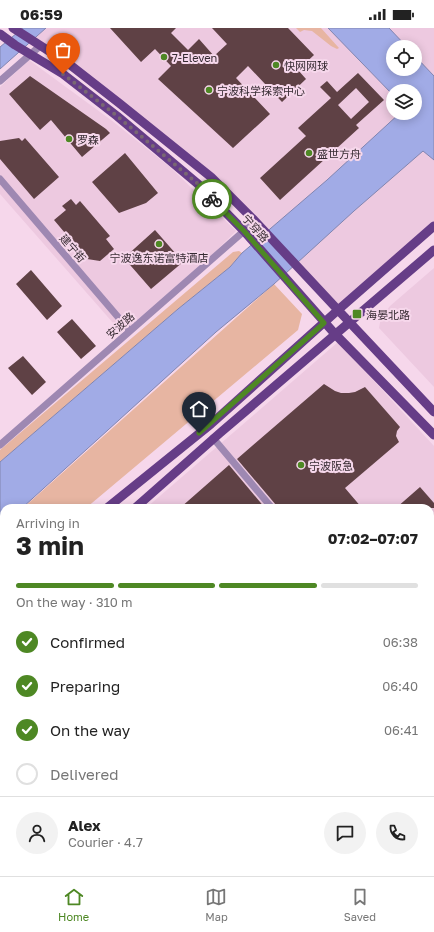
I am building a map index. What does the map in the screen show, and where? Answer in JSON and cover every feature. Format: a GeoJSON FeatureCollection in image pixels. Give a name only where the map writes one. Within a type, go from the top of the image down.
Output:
{"type":"FeatureCollection","features":[{"type":"Feature","properties":{"kind":"main road","name":"宁穿路"},"geometry":{"type":"LineString","coordinates":[[13,28],[69,64],[210,177],[254,220],[434,412]]}},
{"type":"Feature","properties":{"kind":"main road","name":"宁穿路"},"geometry":{"type":"LineString","coordinates":[[0,34],[15,45],[63,74],[123,121],[198,184],[244,231],[324,323],[434,435]]}},
{"type":"Feature","properties":{"kind":"main road"},"geometry":{"type":"LineString","coordinates":[[112,504],[211,424],[434,226]]}},
{"type":"Feature","properties":{"kind":"main road"},"geometry":{"type":"LineString","coordinates":[[139,504],[213,438],[434,250]]}},
{"type":"Feature","properties":{"kind":"street"},"geometry":{"type":"LineString","coordinates":[[0,81],[40,46]]}},
{"type":"Feature","properties":{"kind":"street","name":"建宁街"},"geometry":{"type":"LineString","coordinates":[[0,179],[130,331]]}},
{"type":"Feature","properties":{"kind":"street","name":"安波路"},"geometry":{"type":"LineString","coordinates":[[0,445],[244,231],[254,220]]}},
{"type":"Feature","properties":{"kind":"street"},"geometry":{"type":"LineString","coordinates":[[213,438],[269,504]]}},
{"type":"Feature","properties":{"kind":"shaded area"},"geometry":{"type":"Polygon","coordinates":[[[13,28],[434,28],[434,226],[338,310],[254,220],[119,103],[13,28]]]}},
{"type":"Feature","properties":{"kind":"shaded area"},"geometry":{"type":"Polygon","coordinates":[[[296,28],[321,28],[339,48],[337,49],[331,46],[312,31],[304,30],[300,32],[296,28]]]}},
{"type":"Feature","properties":{"kind":"shaded area"},"geometry":{"type":"Polygon","coordinates":[[[29,60],[111,120],[170,167],[236,231],[213,254],[129,327],[121,332],[0,194],[0,87],[29,60]]]}},
{"type":"Feature","properties":{"kind":"shaded area"},"geometry":{"type":"Polygon","coordinates":[[[239,251],[242,253],[230,267],[178,309],[0,462],[0,450],[233,252],[239,251]]]}},
{"type":"Feature","properties":{"kind":"shaded area"},"geometry":{"type":"Polygon","coordinates":[[[434,268],[434,387],[379,328],[381,317],[390,306],[434,268]]]}},
{"type":"Feature","properties":{"kind":"shaded area"},"geometry":{"type":"Polygon","coordinates":[[[274,284],[302,314],[298,330],[91,504],[27,504],[274,284]]]}},
{"type":"Feature","properties":{"kind":"shaded area"},"geometry":{"type":"Polygon","coordinates":[[[338,342],[434,446],[434,504],[151,504],[338,342]]]}},
{"type":"Feature","properties":{"kind":"water"},"geometry":{"type":"Polygon","coordinates":[[[23,28],[46,28],[0,69],[0,47],[23,28]]]}},
{"type":"Feature","properties":{"kind":"water"},"geometry":{"type":"Polygon","coordinates":[[[328,28],[389,28],[400,40],[386,40],[386,76],[422,76],[422,63],[434,76],[434,160],[423,151],[274,284],[216,332],[26,504],[0,504],[0,462],[178,309],[230,267],[242,253],[327,180],[392,120],[422,120],[422,84],[386,84],[386,88],[328,28]]]}},
{"type":"Feature","properties":{"kind":"building","name":"宁波科学探索中心"},"geometry":{"type":"Polygon","coordinates":[[[110,28],[176,28],[171,33],[188,50],[199,39],[214,56],[227,44],[212,28],[288,28],[314,55],[298,70],[306,79],[282,102],[248,66],[236,78],[270,114],[233,148],[158,79],[171,66],[155,49],[141,62],[110,28]]]}},
{"type":"Feature","properties":{"kind":"building","name":"盛世方舟"},"geometry":{"type":"Polygon","coordinates":[[[358,73],[384,100],[356,125],[359,128],[280,200],[260,178],[306,136],[298,128],[331,98],[320,87],[327,81],[337,92],[358,73]],[[356,88],[338,105],[351,119],[369,102],[356,88]]]}},
{"type":"Feature","properties":{"kind":"building"},"geometry":{"type":"Polygon","coordinates":[[[30,76],[110,133],[82,157],[51,120],[40,130],[9,94],[30,76]]]}},
{"type":"Feature","properties":{"kind":"building"},"geometry":{"type":"Polygon","coordinates":[[[19,138],[22,141],[25,138],[59,177],[34,199],[0,159],[0,141],[19,138]]]}},
{"type":"Feature","properties":{"kind":"building"},"geometry":{"type":"Polygon","coordinates":[[[125,153],[158,193],[146,203],[119,213],[92,182],[125,153]]]}},
{"type":"Feature","properties":{"kind":"building"},"geometry":{"type":"Polygon","coordinates":[[[71,199],[76,205],[80,201],[110,236],[106,239],[114,249],[100,261],[87,259],[54,220],[66,210],[62,206],[71,199]]]}},
{"type":"Feature","properties":{"kind":"building"},"geometry":{"type":"Polygon","coordinates":[[[155,230],[183,262],[151,289],[124,258],[155,230]]]}},
{"type":"Feature","properties":{"kind":"building"},"geometry":{"type":"Polygon","coordinates":[[[31,270],[62,306],[47,320],[16,284],[31,270]]]}},
{"type":"Feature","properties":{"kind":"building"},"geometry":{"type":"Polygon","coordinates":[[[72,319],[96,346],[81,359],[57,332],[72,319]]]}},
{"type":"Feature","properties":{"kind":"building"},"geometry":{"type":"Polygon","coordinates":[[[23,356],[46,382],[32,395],[8,368],[23,356]]]}},
{"type":"Feature","properties":{"kind":"building","name":"宁波阪急"},"geometry":{"type":"Polygon","coordinates":[[[324,384],[341,393],[355,392],[365,387],[400,427],[396,436],[399,442],[345,488],[359,504],[275,504],[237,459],[324,384]]]}},
{"type":"Feature","properties":{"kind":"building"},"geometry":{"type":"Polygon","coordinates":[[[229,465],[262,504],[185,504],[229,465]]]}},
{"type":"Feature","properties":{"kind":"building"},"geometry":{"type":"Polygon","coordinates":[[[420,487],[434,503],[434,504],[401,504],[420,487]]]}},
{"type":"Feature","properties":{"kind":"way so far"},"geometry":{"type":"LineString","coordinates":[[63,74],[117,116],[198,184],[212,199]]}},
{"type":"Feature","properties":{"kind":"place","name":"7-Eleven"},"geometry":{"type":"Point","coordinates":[164,57]}},
{"type":"Feature","properties":{"kind":"place","name":"快网网球"},"geometry":{"type":"Point","coordinates":[276,65]}},
{"type":"Feature","properties":{"kind":"place","name":"宁波科学探索中心"},"geometry":{"type":"Point","coordinates":[209,90]}},
{"type":"Feature","properties":{"kind":"place","name":"罗森"},"geometry":{"type":"Point","coordinates":[69,139]}},
{"type":"Feature","properties":{"kind":"place","name":"盛世方舟"},"geometry":{"type":"Point","coordinates":[309,153]}},
{"type":"Feature","properties":{"kind":"place","name":"宁波逸东诺富特酒店"},"geometry":{"type":"Point","coordinates":[159,244]}},
{"type":"Feature","properties":{"kind":"place","name":"海晏北路"},"geometry":{"type":"Point","coordinates":[357,314]}},
{"type":"Feature","properties":{"kind":"place","name":"宁波阪急"},"geometry":{"type":"Point","coordinates":[301,465]}},
{"type":"Feature","properties":{"kind":"route"},"geometry":{"type":"LineString","coordinates":[[199,433],[324,323],[244,231],[212,199]]}}]}
